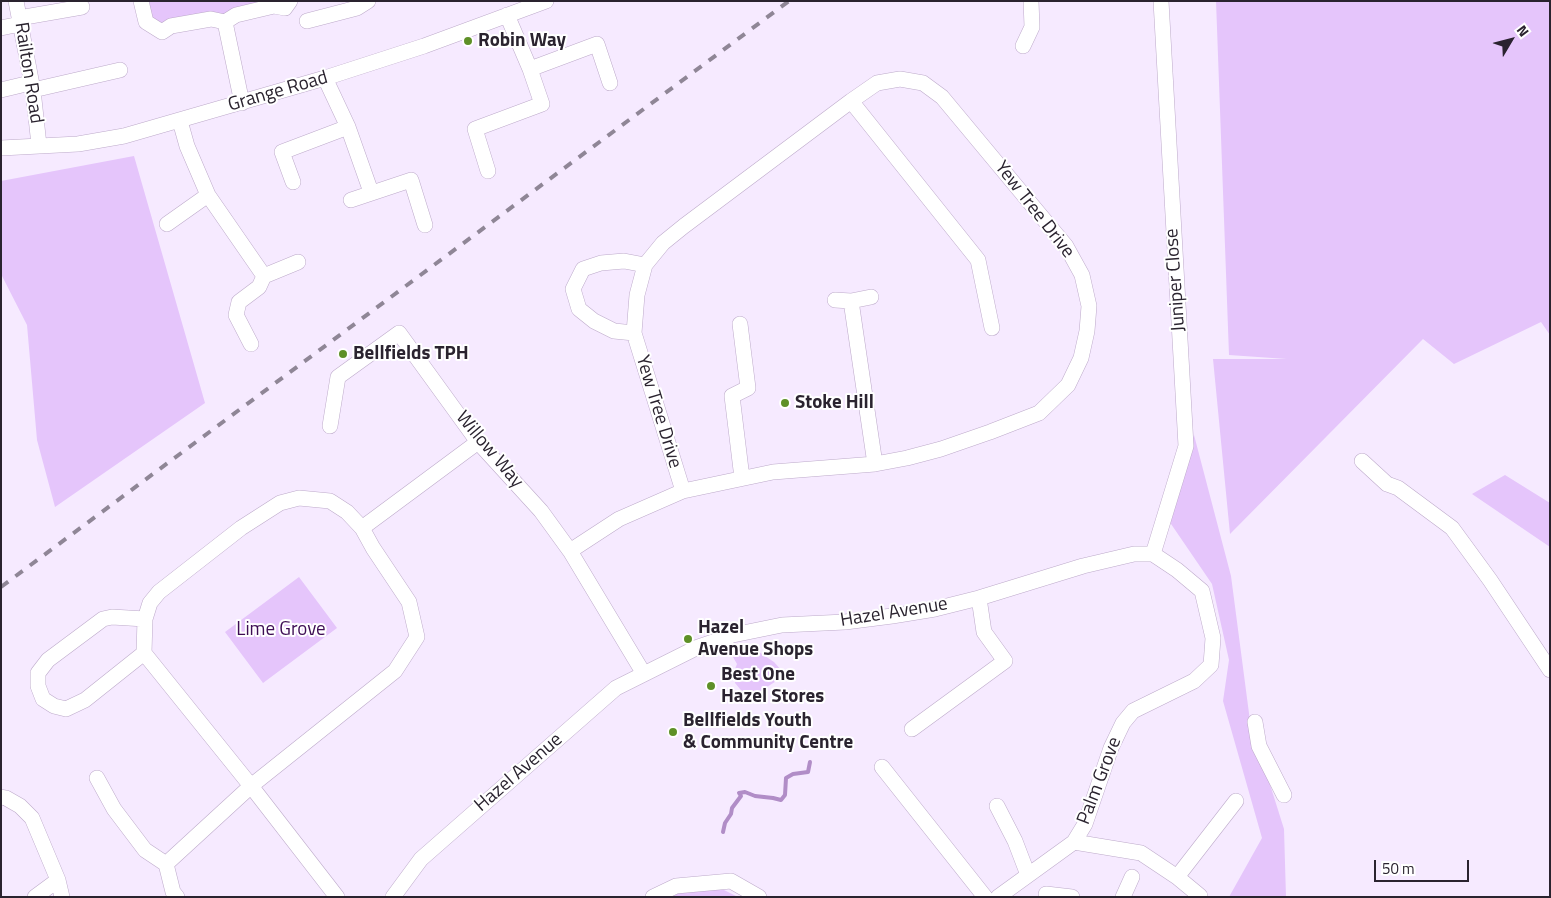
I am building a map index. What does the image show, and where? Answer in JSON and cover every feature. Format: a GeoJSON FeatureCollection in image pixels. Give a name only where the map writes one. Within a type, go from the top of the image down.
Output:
{"type":"FeatureCollection","features":[{"type":"Feature","properties":{"kind":"street","name":"Railton Road"},"geometry":{"type":"LineString","coordinates":[[16,1],[32,87],[39,145]]}},
{"type":"Feature","properties":{"kind":"street"},"geometry":{"type":"LineString","coordinates":[[141,1],[146,22],[162,32],[171,26],[211,19],[225,22],[236,15],[274,6],[285,8],[290,1]]}},
{"type":"Feature","properties":{"kind":"street"},"geometry":{"type":"LineString","coordinates":[[307,21],[357,8],[368,1]]}},
{"type":"Feature","properties":{"kind":"street","name":"Grange Road"},"geometry":{"type":"LineString","coordinates":[[1,148],[78,144],[124,136],[180,121],[325,78],[424,46],[546,1]]}},
{"type":"Feature","properties":{"kind":"street"},"geometry":{"type":"LineString","coordinates":[[1023,46],[1032,27],[1031,1]]}},
{"type":"Feature","properties":{"kind":"street","name":"Juniper Close"},"geometry":{"type":"LineString","coordinates":[[1154,554],[1186,446],[1161,1]]}},
{"type":"Feature","properties":{"kind":"street"},"geometry":{"type":"LineString","coordinates":[[1,28],[20,21],[82,8]]}},
{"type":"Feature","properties":{"kind":"street"},"geometry":{"type":"LineString","coordinates":[[488,171],[474,129],[542,104],[530,69],[507,15]]}},
{"type":"Feature","properties":{"kind":"street"},"geometry":{"type":"LineString","coordinates":[[225,22],[242,103]]}},
{"type":"Feature","properties":{"kind":"street"},"geometry":{"type":"LineString","coordinates":[[530,69],[597,44],[610,83]]}},
{"type":"Feature","properties":{"kind":"street"},"geometry":{"type":"LineString","coordinates":[[1,90],[32,87],[120,70]]}},
{"type":"Feature","properties":{"kind":"street"},"geometry":{"type":"LineString","coordinates":[[325,78],[348,128],[371,192]]}},
{"type":"Feature","properties":{"kind":"street","name":"Yew Tree Drive"},"geometry":{"type":"LineString","coordinates":[[570,550],[619,519],[683,491],[773,472],[875,464],[941,449],[1039,413],[1068,385],[1081,358],[1087,332],[1089,306],[1082,275],[1066,246],[942,97],[923,83],[900,79],[878,83],[851,101],[684,226],[663,243],[645,265],[637,295],[634,333],[683,491]]}},
{"type":"Feature","properties":{"kind":"street"},"geometry":{"type":"LineString","coordinates":[[851,101],[978,260],[992,328]]}},
{"type":"Feature","properties":{"kind":"street"},"geometry":{"type":"LineString","coordinates":[[180,121],[187,146],[208,195],[264,276]]}},
{"type":"Feature","properties":{"kind":"street"},"geometry":{"type":"LineString","coordinates":[[293,182],[282,152],[348,128]]}},
{"type":"Feature","properties":{"kind":"street"},"geometry":{"type":"LineString","coordinates":[[351,200],[411,180],[425,225]]}},
{"type":"Feature","properties":{"kind":"street"},"geometry":{"type":"LineString","coordinates":[[167,224],[208,195]]}},
{"type":"Feature","properties":{"kind":"street","name":"Yew Tree Drive"},"geometry":{"type":"LineString","coordinates":[[634,333],[614,331],[594,321],[579,309],[573,289],[583,269],[601,263],[624,261],[645,265]]}},
{"type":"Feature","properties":{"kind":"street"},"geometry":{"type":"LineString","coordinates":[[251,344],[236,315],[240,302],[259,287],[264,276],[298,262]]}},
{"type":"Feature","properties":{"kind":"street"},"geometry":{"type":"LineString","coordinates":[[835,300],[851,302],[871,297]]}},
{"type":"Feature","properties":{"kind":"street"},"geometry":{"type":"LineString","coordinates":[[851,302],[875,464]]}},
{"type":"Feature","properties":{"kind":"street"},"geometry":{"type":"LineString","coordinates":[[740,324],[748,388],[732,396],[742,478]]}},
{"type":"Feature","properties":{"kind":"street","name":"Willow Way"},"geometry":{"type":"LineString","coordinates":[[330,426],[338,377],[399,333],[478,442],[541,511],[570,550],[644,674]]}},
{"type":"Feature","properties":{"kind":"street"},"geometry":{"type":"LineString","coordinates":[[362,528],[478,442]]}},
{"type":"Feature","properties":{"kind":"street"},"geometry":{"type":"LineString","coordinates":[[1362,461],[1387,484],[1398,488],[1452,528],[1490,580],[1550,670]]}},
{"type":"Feature","properties":{"kind":"street"},"geometry":{"type":"LineString","coordinates":[[318,500],[334,488]]}},
{"type":"Feature","properties":{"kind":"street"},"geometry":{"type":"LineString","coordinates":[[166,864],[251,786],[395,671],[418,637],[409,602],[362,528],[347,512],[330,501],[299,498],[280,503],[241,528],[182,573],[159,592],[150,603],[145,619],[144,653],[251,786],[337,897]]}},
{"type":"Feature","properties":{"kind":"street","name":"Hazel Avenue"},"geometry":{"type":"LineString","coordinates":[[392,897],[421,859],[616,688],[698,647],[733,635],[782,625],[845,622],[935,609],[979,598],[1083,566],[1134,554],[1154,554]]}},
{"type":"Feature","properties":{"kind":"street","name":"Palm Grove"},"geometry":{"type":"LineString","coordinates":[[998,897],[1074,842],[1085,824],[1111,748],[1123,723],[1133,711],[1194,681],[1211,665],[1213,638],[1202,591],[1154,554]]}},
{"type":"Feature","properties":{"kind":"street"},"geometry":{"type":"LineString","coordinates":[[912,729],[1005,661],[984,632],[979,598]]}},
{"type":"Feature","properties":{"kind":"street"},"geometry":{"type":"LineString","coordinates":[[144,653],[85,700],[66,709],[54,706],[43,699],[38,686],[38,673],[48,660],[103,619],[112,617],[145,619]]}},
{"type":"Feature","properties":{"kind":"street"},"geometry":{"type":"LineString","coordinates":[[1255,722],[1260,746],[1284,795]]}},
{"type":"Feature","properties":{"kind":"street"},"geometry":{"type":"LineString","coordinates":[[882,767],[985,897]]}},
{"type":"Feature","properties":{"kind":"street"},"geometry":{"type":"LineString","coordinates":[[97,778],[114,809],[145,850],[166,864],[172,895]]}},
{"type":"Feature","properties":{"kind":"street"},"geometry":{"type":"LineString","coordinates":[[1,797],[20,806],[32,818],[58,880],[62,897]]}},
{"type":"Feature","properties":{"kind":"street"},"geometry":{"type":"LineString","coordinates":[[1176,877],[1236,801]]}},
{"type":"Feature","properties":{"kind":"street"},"geometry":{"type":"LineString","coordinates":[[997,806],[1015,841],[1028,875]]}},
{"type":"Feature","properties":{"kind":"street","name":"Palm Grove"},"geometry":{"type":"LineString","coordinates":[[1074,842],[1141,853],[1200,896]]}},
{"type":"Feature","properties":{"kind":"street"},"geometry":{"type":"LineString","coordinates":[[1123,897],[1132,877]]}},
{"type":"Feature","properties":{"kind":"street"},"geometry":{"type":"LineString","coordinates":[[35,897],[58,880]]}},
{"type":"Feature","properties":{"kind":"street"},"geometry":{"type":"LineString","coordinates":[[653,897],[676,886],[730,881],[759,897]]}},
{"type":"Feature","properties":{"kind":"street"},"geometry":{"type":"LineString","coordinates":[[1046,894],[1072,897]]}},
{"type":"Feature","properties":{"kind":"green space"},"geometry":{"type":"Polygon","coordinates":[[[146,1],[273,1],[224,16],[163,26],[150,18],[146,1]]]}},
{"type":"Feature","properties":{"kind":"green space"},"geometry":{"type":"Polygon","coordinates":[[[1216,1],[1550,1],[1550,335],[1541,322],[1454,364],[1423,339],[1230,534],[1213,359],[1287,359],[1229,355],[1216,1]]]}},
{"type":"Feature","properties":{"kind":"green space"},"geometry":{"type":"Polygon","coordinates":[[[134,156],[205,403],[55,507],[37,440],[27,325],[1,274],[1,181],[134,156]]]}},
{"type":"Feature","properties":{"kind":"green space"},"geometry":{"type":"Polygon","coordinates":[[[1194,435],[1231,576],[1250,721],[1284,829],[1286,897],[1229,897],[1262,838],[1223,701],[1229,660],[1212,584],[1169,521],[1194,435]]]}},
{"type":"Feature","properties":{"kind":"green space"},"geometry":{"type":"Polygon","coordinates":[[[1505,475],[1550,503],[1550,547],[1472,494],[1505,475]]]}},
{"type":"Feature","properties":{"kind":"green space","name":"Lime Grove"},"geometry":{"type":"Polygon","coordinates":[[[299,577],[337,628],[263,683],[225,632],[299,577]]]}},
{"type":"Feature","properties":{"kind":"green space"},"geometry":{"type":"Polygon","coordinates":[[[750,646],[774,662],[782,671],[781,678],[756,694],[745,695],[735,683],[733,674],[737,664],[733,657],[750,646]]]}},
{"type":"Feature","properties":{"kind":"green space"},"geometry":{"type":"Polygon","coordinates":[[[722,889],[738,897],[672,897],[680,892],[722,889]]]}},
{"type":"Feature","properties":{"kind":"waterway"},"geometry":{"type":"LineString","coordinates":[[723,832],[732,808],[741,796],[739,793],[745,792],[755,796],[781,800],[785,795],[786,778],[793,774],[808,772],[810,762]]}},
{"type":"Feature","properties":{"kind":"railway"},"geometry":{"type":"LineString","coordinates":[[1,587],[789,1]]}},
{"type":"Feature","properties":{"kind":"place","name":"Robin Way"},"geometry":{"type":"Point","coordinates":[468,41]}},
{"type":"Feature","properties":{"kind":"place","name":"Bellfields TPH"},"geometry":{"type":"Point","coordinates":[343,354]}},
{"type":"Feature","properties":{"kind":"place","name":"Stoke Hill"},"geometry":{"type":"Point","coordinates":[785,403]}},
{"type":"Feature","properties":{"kind":"place","name":"Hazel Avenue Shops"},"geometry":{"type":"Point","coordinates":[688,639]}},
{"type":"Feature","properties":{"kind":"place","name":"Best One Hazel Stores"},"geometry":{"type":"Point","coordinates":[711,686]}},
{"type":"Feature","properties":{"kind":"place","name":"Bellfields Youth & Community Centre"},"geometry":{"type":"Point","coordinates":[673,732]}}]}
